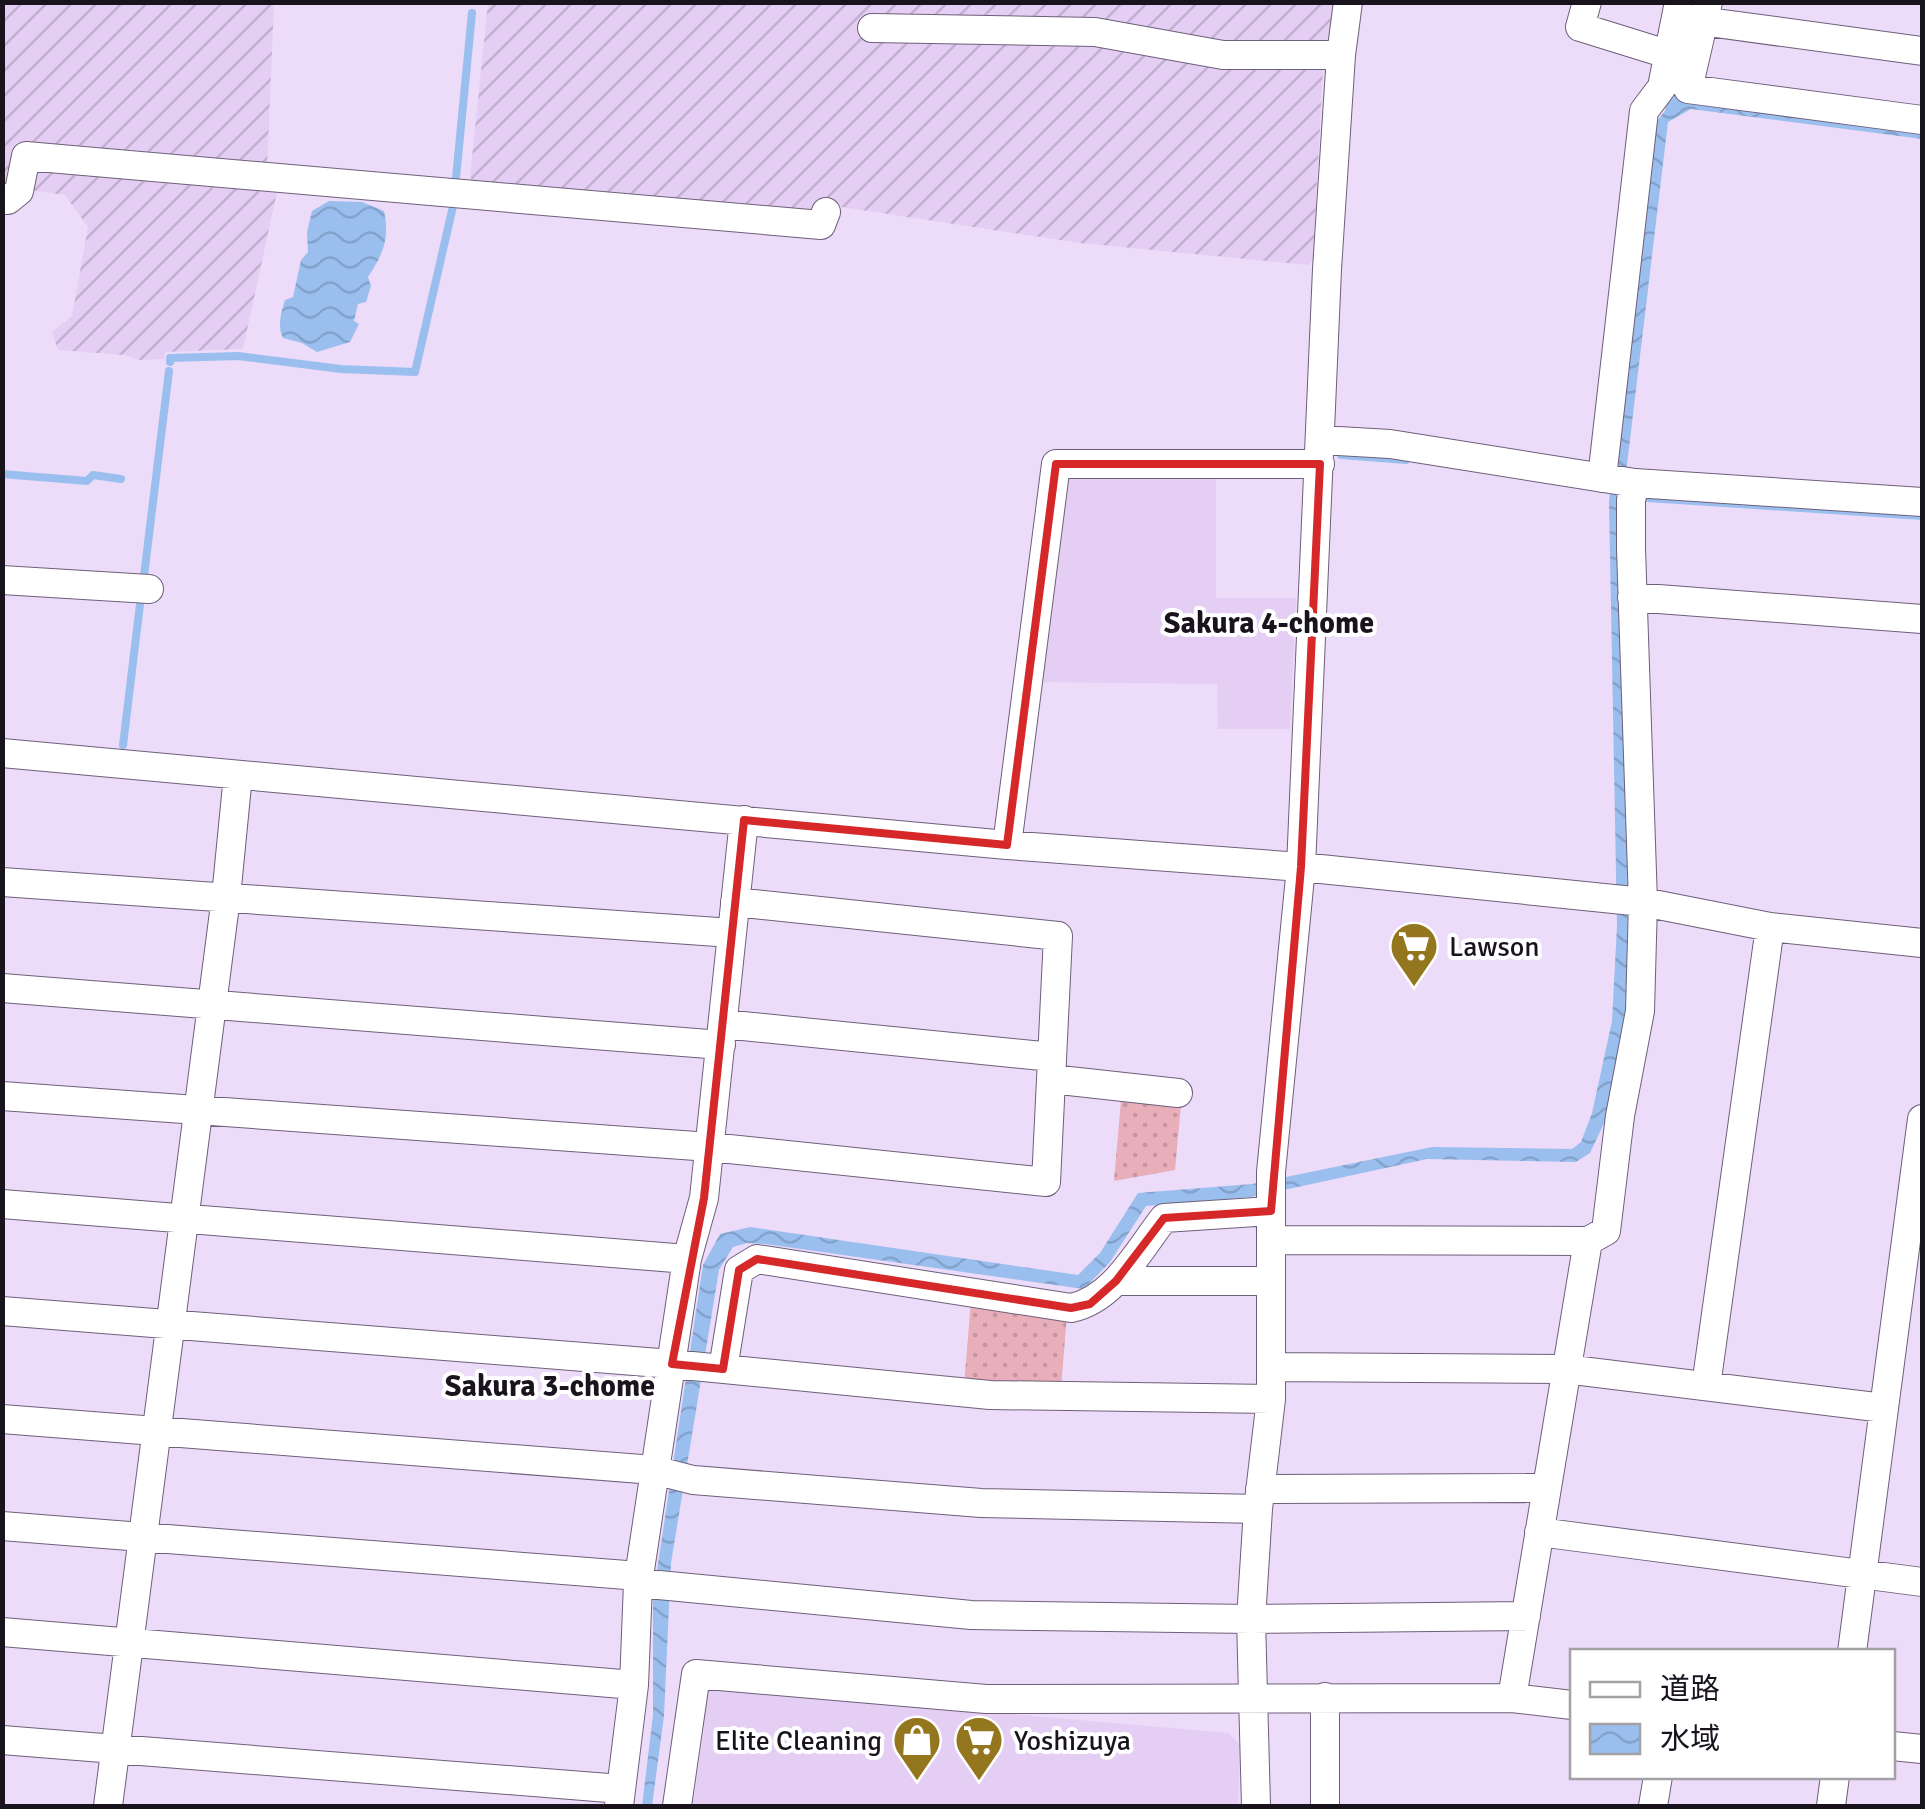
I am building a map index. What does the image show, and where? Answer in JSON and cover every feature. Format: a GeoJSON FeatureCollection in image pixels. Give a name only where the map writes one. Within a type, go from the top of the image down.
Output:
{"type":"FeatureCollection","features":[{"type":"Feature","properties":{"kind":"street"},"geometry":{"type":"LineString","coordinates":[[1256,1806],[1251,1619],[1271,1399],[1271,1193],[1301,868],[1328,252],[1348,2]]}},
{"type":"Feature","properties":{"kind":"street"},"geometry":{"type":"LineString","coordinates":[[1587,2],[1580,26],[1668,54]]}},
{"type":"Feature","properties":{"kind":"street"},"geometry":{"type":"LineString","coordinates":[[1675,88],[1668,54],[1678,10],[1922,51]]}},
{"type":"Feature","properties":{"kind":"street"},"geometry":{"type":"LineString","coordinates":[[1602,478],[1644,111],[1675,88],[1706,12]]}},
{"type":"Feature","properties":{"kind":"street"},"geometry":{"type":"LineString","coordinates":[[872,28],[1095,32],[1224,56],[1341,55]]}},
{"type":"Feature","properties":{"kind":"street"},"geometry":{"type":"LineString","coordinates":[[1675,88],[1922,120]]}},
{"type":"Feature","properties":{"kind":"street"},"geometry":{"type":"LineString","coordinates":[[2,200],[19,192],[26,156],[821,225],[826,212]]}},
{"type":"Feature","properties":{"kind":"street"},"geometry":{"type":"LineString","coordinates":[[1007,845],[1056,464],[1321,452],[1390,444],[1635,483],[1922,502]]}},
{"type":"Feature","properties":{"kind":"street"},"geometry":{"type":"LineString","coordinates":[[1271,1240],[1588,1242],[1606,1231],[1620,1116],[1640,1011],[1643,902],[1630,500],[1635,483]]}},
{"type":"Feature","properties":{"kind":"street"},"geometry":{"type":"LineString","coordinates":[[2,580],[149,589]]}},
{"type":"Feature","properties":{"kind":"street"},"geometry":{"type":"LineString","coordinates":[[1632,597],[1922,618]]}},
{"type":"Feature","properties":{"kind":"street"},"geometry":{"type":"LineString","coordinates":[[2,753],[1607,898],[1770,927],[1922,943]]}},
{"type":"Feature","properties":{"kind":"street"},"geometry":{"type":"LineString","coordinates":[[108,1806],[226,897],[238,775]]}},
{"type":"Feature","properties":{"kind":"street"},"geometry":{"type":"LineString","coordinates":[[2,1740],[620,1798],[650,1582],[659,1471],[677,1364],[686,1258],[704,1198],[744,820]]}},
{"type":"Feature","properties":{"kind":"street"},"geometry":{"type":"LineString","coordinates":[[2,882],[732,933]]}},
{"type":"Feature","properties":{"kind":"street"},"geometry":{"type":"LineString","coordinates":[[2,1096],[710,1148],[1046,1182],[1058,936],[735,902]]}},
{"type":"Feature","properties":{"kind":"street"},"geometry":{"type":"LineString","coordinates":[[1706,1386],[1770,927]]}},
{"type":"Feature","properties":{"kind":"street"},"geometry":{"type":"LineString","coordinates":[[2,988],[722,1034],[1051,1068],[1178,1093]]}},
{"type":"Feature","properties":{"kind":"street"},"geometry":{"type":"LineString","coordinates":[[1852,1649],[1918,1181],[1922,1119]]}},
{"type":"Feature","properties":{"kind":"street"},"geometry":{"type":"LineString","coordinates":[[717,1368],[740,1270],[757,1259],[1070,1308],[1090,1304],[1116,1281],[1164,1218],[1271,1193]]}},
{"type":"Feature","properties":{"kind":"street"},"geometry":{"type":"LineString","coordinates":[[2,1204],[686,1258]]}},
{"type":"Feature","properties":{"kind":"street"},"geometry":{"type":"LineString","coordinates":[[1512,1698],[1588,1242]]}},
{"type":"Feature","properties":{"kind":"street"},"geometry":{"type":"LineString","coordinates":[[1116,1281],[1271,1281]]}},
{"type":"Feature","properties":{"kind":"street"},"geometry":{"type":"LineString","coordinates":[[2,1311],[677,1364],[990,1396],[1271,1399]]}},
{"type":"Feature","properties":{"kind":"street"},"geometry":{"type":"LineString","coordinates":[[1271,1368],[1565,1368],[1884,1408]]}},
{"type":"Feature","properties":{"kind":"street"},"geometry":{"type":"LineString","coordinates":[[2,1419],[659,1471],[693,1480],[981,1503],[1259,1499],[1546,1488]]}},
{"type":"Feature","properties":{"kind":"street"},"geometry":{"type":"LineString","coordinates":[[2,1526],[650,1582],[971,1615],[1251,1619],[1526,1616]]}},
{"type":"Feature","properties":{"kind":"street"},"geometry":{"type":"LineString","coordinates":[[1539,1532],[1922,1582]]}},
{"type":"Feature","properties":{"kind":"street"},"geometry":{"type":"LineString","coordinates":[[2,1632],[634,1685]]}},
{"type":"Feature","properties":{"kind":"street"},"geometry":{"type":"LineString","coordinates":[[677,1806],[696,1674],[986,1699],[1512,1698],[1570,1705]]}},
{"type":"Feature","properties":{"kind":"street"},"geometry":{"type":"LineString","coordinates":[[1324,1806],[1325,1697]]}},
{"type":"Feature","properties":{"kind":"street"},"geometry":{"type":"LineString","coordinates":[[1895,1746],[1922,1749]]}},
{"type":"Feature","properties":{"kind":"street"},"geometry":{"type":"LineString","coordinates":[[1653,1806],[1658,1779]]}},
{"type":"Feature","properties":{"kind":"street"},"geometry":{"type":"LineString","coordinates":[[1831,1806],[1835,1779]]}},
{"type":"Feature","properties":{"kind":"highlighted area"},"geometry":{"type":"Polygon","coordinates":[[[1056,464],[1320,464],[1301,867],[1271,1211],[1164,1218],[1116,1281],[1090,1304],[1071,1308],[757,1259],[739,1270],[723,1369],[672,1364],[704,1198],[744,820],[1007,845],[1056,464]]]}},
{"type":"Feature","properties":{"kind":"shaded area"},"geometry":{"type":"Polygon","coordinates":[[[2,3],[274,3],[267,168],[16,142],[9,188],[3,188],[2,3]]]}},
{"type":"Feature","properties":{"kind":"shaded area"},"geometry":{"type":"Polygon","coordinates":[[[488,3],[1337,3],[1332,39],[1325,44],[1095,44],[1323,68],[1313,259],[1308,265],[1080,243],[822,204],[817,217],[476,186],[470,177],[488,3]]]}},
{"type":"Feature","properties":{"kind":"shaded area"},"geometry":{"type":"Polygon","coordinates":[[[40,166],[278,187],[243,349],[165,352],[164,359],[140,360],[125,355],[58,350],[52,332],[72,316],[88,227],[65,195],[28,190],[31,173],[40,166]]]}},
{"type":"Feature","properties":{"kind":"shaded area"},"geometry":{"type":"Polygon","coordinates":[[[1063,471],[1216,472],[1216,598],[1296,598],[1290,729],[1218,729],[1217,684],[1033,682],[1063,471]]]}},
{"type":"Feature","properties":{"kind":"shaded area"},"geometry":{"type":"Polygon","coordinates":[[[1121,1100],[1181,1105],[1175,1170],[1114,1181],[1121,1100]]]}},
{"type":"Feature","properties":{"kind":"shaded area"},"geometry":{"type":"Polygon","coordinates":[[[971,1301],[1067,1315],[1061,1388],[964,1385],[971,1301]]]}},
{"type":"Feature","properties":{"kind":"shaded area","name":"Yoshizuya"},"geometry":{"type":"Polygon","coordinates":[[[712,1688],[1228,1733],[1240,1745],[1238,1806],[693,1806],[704,1730],[704,1693],[712,1688]]]}},
{"type":"Feature","properties":{"kind":"water"},"geometry":{"type":"Polygon","coordinates":[[[1667,94],[1922,128],[1922,139],[1691,109],[1668,122],[1626,473],[1628,1014],[1606,1119],[1590,1153],[1576,1162],[1427,1159],[1251,1197],[1146,1206],[1110,1262],[1084,1289],[765,1244],[733,1247],[719,1270],[671,1563],[664,1716],[652,1806],[642,1806],[653,1715],[653,1597],[703,1265],[720,1234],[750,1227],[1078,1275],[1100,1253],[1138,1193],[1252,1184],[1432,1147],[1572,1149],[1581,1142],[1592,1113],[1612,1021],[1617,926],[1609,502],[1657,121],[1665,111],[1667,94]]]}},
{"type":"Feature","properties":{"kind":"water"},"geometry":{"type":"Polygon","coordinates":[[[329,201],[362,202],[384,211],[386,238],[368,277],[371,286],[366,302],[358,304],[354,321],[359,324],[350,342],[317,352],[283,338],[280,319],[285,300],[293,297],[301,260],[308,252],[312,211],[329,201]]]}},
{"type":"Feature","properties":{"kind":"waterway"},"geometry":{"type":"LineString","coordinates":[[455,188],[472,13]]}},
{"type":"Feature","properties":{"kind":"waterway"},"geometry":{"type":"LineString","coordinates":[[170,362],[170,358],[238,356],[341,369],[415,372],[454,202]]}},
{"type":"Feature","properties":{"kind":"waterway"},"geometry":{"type":"LineString","coordinates":[[143,584],[169,371]]}},
{"type":"Feature","properties":{"kind":"waterway"},"geometry":{"type":"LineString","coordinates":[[1341,455],[1406,460]]}},
{"type":"Feature","properties":{"kind":"waterway"},"geometry":{"type":"LineString","coordinates":[[2,474],[87,481],[93,475],[121,479]]}},
{"type":"Feature","properties":{"kind":"waterway"},"geometry":{"type":"LineString","coordinates":[[1648,498],[1922,516]]}},
{"type":"Feature","properties":{"kind":"waterway"},"geometry":{"type":"LineString","coordinates":[[123,745],[141,596]]}},
{"type":"Feature","properties":{"kind":"place","name":"Lawson"},"geometry":{"type":"Point","coordinates":[1414,988]}},
{"type":"Feature","properties":{"kind":"place","name":"Elite Cleaning"},"geometry":{"type":"Point","coordinates":[917,1782]}},
{"type":"Feature","properties":{"kind":"place","name":"Yoshizuya"},"geometry":{"type":"Point","coordinates":[979,1782]}},
{"type":"Feature","properties":{"kind":"district","name":"Sakura 4-chome"},"geometry":{"type":"Point","coordinates":[1269,623]}},
{"type":"Feature","properties":{"kind":"district","name":"Sakura 3-chome"},"geometry":{"type":"Point","coordinates":[550,1386]}}]}
